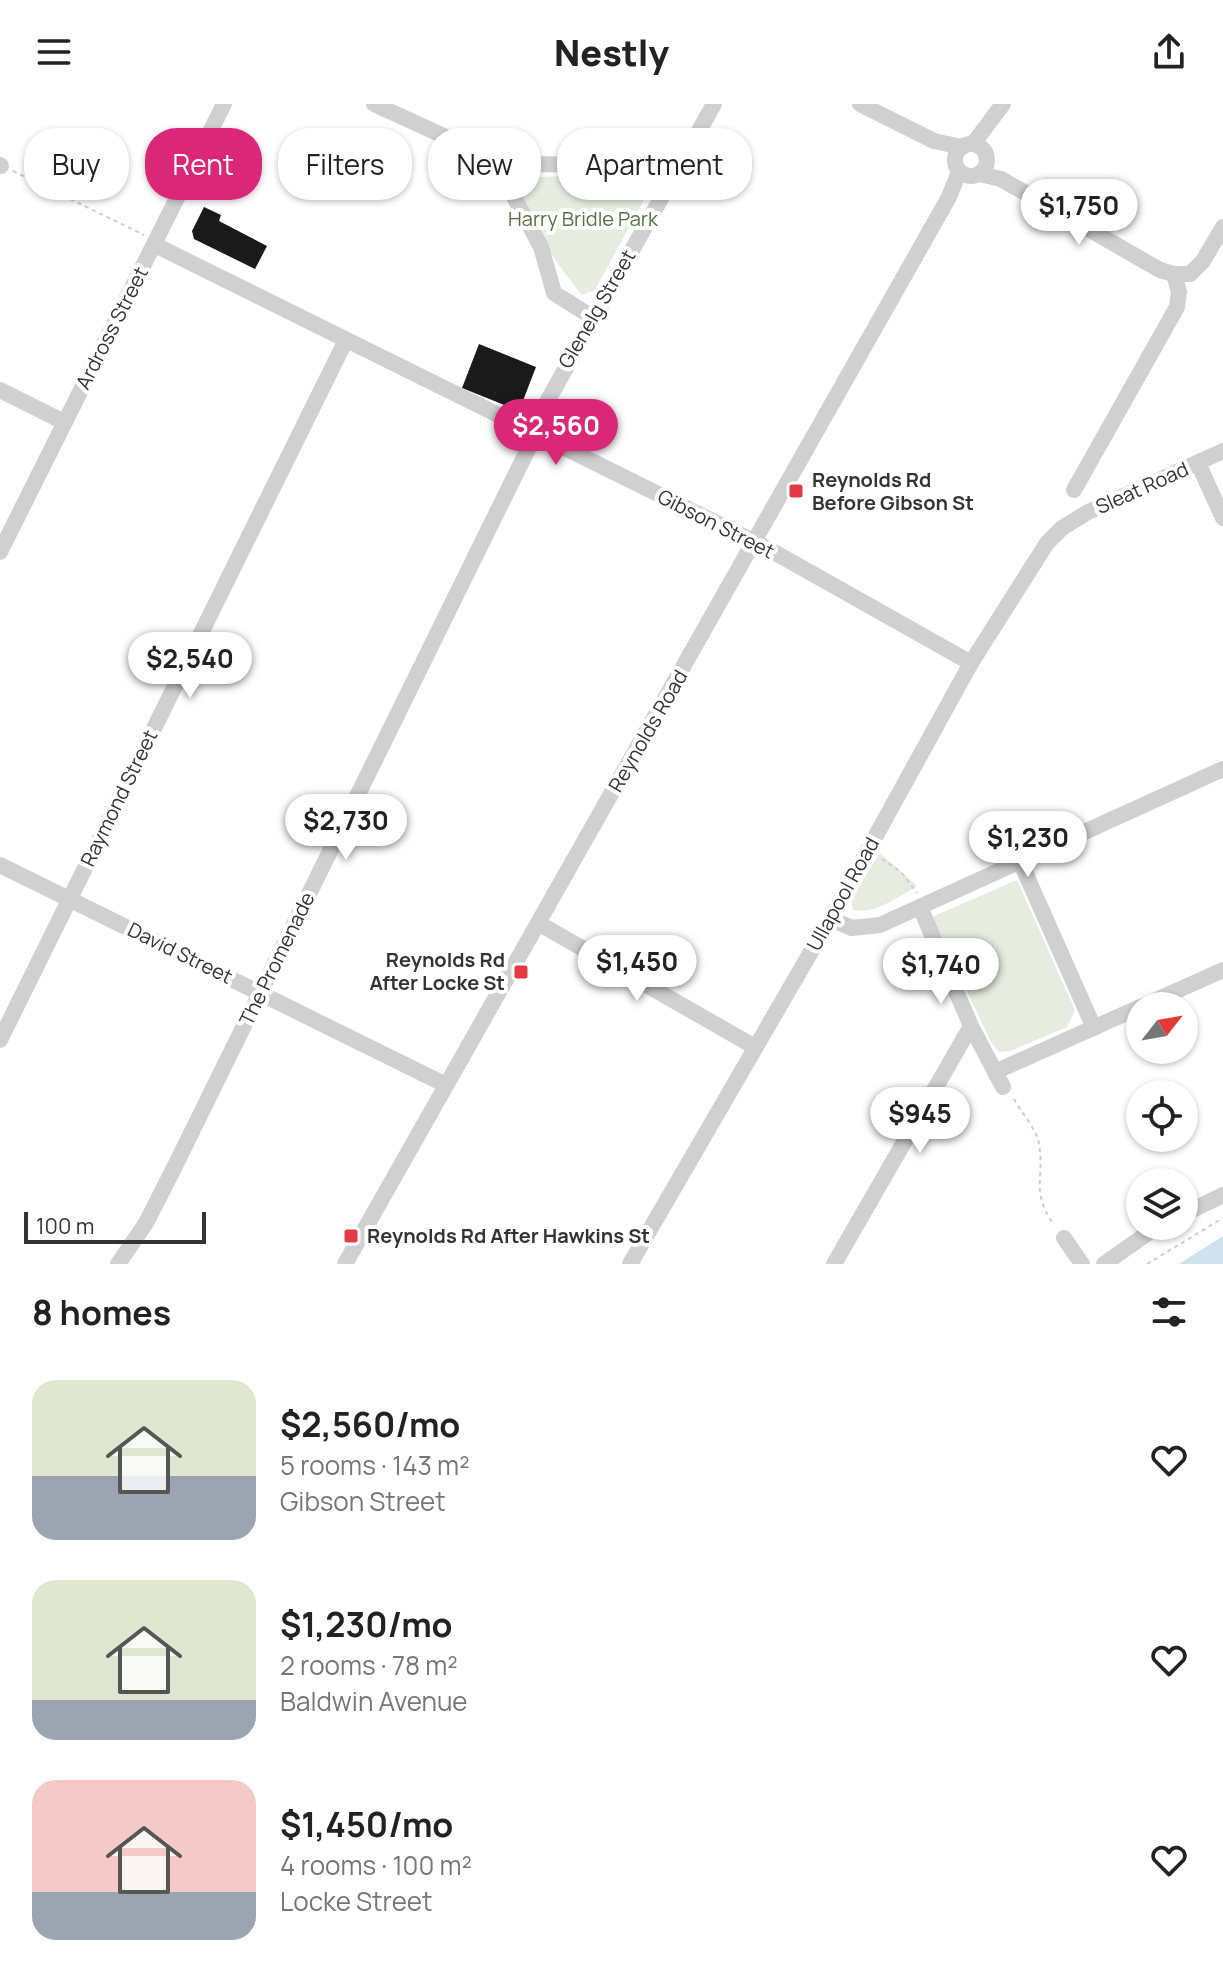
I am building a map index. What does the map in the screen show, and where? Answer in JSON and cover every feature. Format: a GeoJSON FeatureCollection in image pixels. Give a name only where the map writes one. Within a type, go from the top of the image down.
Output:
{"type":"FeatureCollection","features":[{"type":"Feature","properties":{"kind":"street","name":"Ardross Street"},"geometry":{"type":"LineString","coordinates":[[0,552],[224,104]]}},
{"type":"Feature","properties":{"kind":"street"},"geometry":{"type":"LineString","coordinates":[[374,104],[428,129]]}},
{"type":"Feature","properties":{"kind":"street","name":"Glenelg Street"},"geometry":{"type":"LineString","coordinates":[[700,128],[714,104]]}},
{"type":"Feature","properties":{"kind":"street"},"geometry":{"type":"LineString","coordinates":[[860,104],[972,161],[1160,270],[1190,274],[1223,227]]}},
{"type":"Feature","properties":{"kind":"street"},"geometry":{"type":"LineString","coordinates":[[972,161],[999,112]]}},
{"type":"Feature","properties":{"kind":"street","name":"Reynolds Road"},"geometry":{"type":"LineString","coordinates":[[345,1264],[972,161]]}},
{"type":"Feature","properties":{"kind":"street"},"geometry":{"type":"LineString","coordinates":[[516,200],[541,247],[554,293],[592,317]]}},
{"type":"Feature","properties":{"kind":"street","name":"Glenelg Street"},"geometry":{"type":"LineString","coordinates":[[533,434],[592,317],[659,200]]}},
{"type":"Feature","properties":{"kind":"street","name":"Gibson Street"},"geometry":{"type":"LineString","coordinates":[[156,243],[345,342],[755,542],[971,663]]}},
{"type":"Feature","properties":{"kind":"street"},"geometry":{"type":"LineString","coordinates":[[1074,490],[1177,307],[1179,292],[1174,274]]}},
{"type":"Feature","properties":{"kind":"street","name":"Raymond Street"},"geometry":{"type":"LineString","coordinates":[[0,1040],[345,342]]}},
{"type":"Feature","properties":{"kind":"street"},"geometry":{"type":"LineString","coordinates":[[0,390],[64,422]]}},
{"type":"Feature","properties":{"kind":"street","name":"The Promenade"},"geometry":{"type":"LineString","coordinates":[[118,1264],[146,1223],[533,434]]}},
{"type":"Feature","properties":{"kind":"street","name":"Sleat Road"},"geometry":{"type":"LineString","coordinates":[[1062,528],[1088,512],[1223,451]]}},
{"type":"Feature","properties":{"kind":"street"},"geometry":{"type":"LineString","coordinates":[[1198,463],[1223,518]]}},
{"type":"Feature","properties":{"kind":"street","name":"Ullapool Road"},"geometry":{"type":"LineString","coordinates":[[635,1262],[971,663],[1040,553],[1062,528]]}},
{"type":"Feature","properties":{"kind":"street"},"geometry":{"type":"LineString","coordinates":[[830,919],[852,928],[870,928],[919,900],[1020,861],[1223,769]]}},
{"type":"Feature","properties":{"kind":"street"},"geometry":{"type":"LineString","coordinates":[[1020,861],[1094,1028]]}},
{"type":"Feature","properties":{"kind":"street","name":"David Street"},"geometry":{"type":"LineString","coordinates":[[0,865],[261,991],[446,1085]]}},
{"type":"Feature","properties":{"kind":"street"},"geometry":{"type":"LineString","coordinates":[[919,900],[971,1026],[1000,1079],[1126,1014]]}},
{"type":"Feature","properties":{"kind":"street"},"geometry":{"type":"LineString","coordinates":[[538,923],[755,1047]]}},
{"type":"Feature","properties":{"kind":"street"},"geometry":{"type":"LineString","coordinates":[[1175,992],[1223,970]]}},
{"type":"Feature","properties":{"kind":"street"},"geometry":{"type":"LineString","coordinates":[[834,1264],[971,1026]]}},
{"type":"Feature","properties":{"kind":"street"},"geometry":{"type":"LineString","coordinates":[[1198,1207],[1223,1195]]}},
{"type":"Feature","properties":{"kind":"street"},"geometry":{"type":"LineString","coordinates":[[1064,1238],[1082,1264]]}},
{"type":"Feature","properties":{"kind":"street"},"geometry":{"type":"LineString","coordinates":[[1104,1264],[1138,1240]]}},
{"type":"Feature","properties":{"kind":"path"},"geometry":{"type":"LineString","coordinates":[[1,165],[156,243]]}},
{"type":"Feature","properties":{"kind":"path"},"geometry":{"type":"LineString","coordinates":[[868,849],[901,872],[919,900]]}},
{"type":"Feature","properties":{"kind":"path"},"geometry":{"type":"LineString","coordinates":[[1000,1079],[1039,1142],[1040,1198],[1045,1212],[1064,1238]]}},
{"type":"Feature","properties":{"kind":"path"},"geometry":{"type":"LineString","coordinates":[[1147,1264],[1223,1218]]}},
{"type":"Feature","properties":{"kind":"green space","name":"Harry Bridle Park"},"geometry":{"type":"Polygon","coordinates":[[[557,176],[557,200],[644,200],[595,290],[582,295],[543,240],[528,211],[524,200],[541,200],[541,177],[557,176]]]}},
{"type":"Feature","properties":{"kind":"green space"},"geometry":{"type":"Polygon","coordinates":[[[880,853],[917,886],[878,907],[853,910],[851,898],[880,853]]]}},
{"type":"Feature","properties":{"kind":"green space"},"geometry":{"type":"Polygon","coordinates":[[[1017,880],[1075,1010],[1067,1027],[1010,1051],[999,1052],[991,1042],[932,917],[1017,880]]]}},
{"type":"Feature","properties":{"kind":"water"},"geometry":{"type":"Polygon","coordinates":[[[1223,1236],[1223,1264],[1179,1264],[1223,1236]]]}},
{"type":"Feature","properties":{"kind":"building"},"geometry":{"type":"Polygon","coordinates":[[[204,207],[221,215],[219,221],[267,246],[255,269],[194,239],[192,231],[204,207]]]}},
{"type":"Feature","properties":{"kind":"building"},"geometry":{"type":"Polygon","coordinates":[[[479,344],[536,367],[519,411],[462,388],[479,344]]]}},
{"type":"Feature","properties":{"kind":"place","name":"Reynolds Rd Before Gibson St"},"geometry":{"type":"Point","coordinates":[796,491]}},
{"type":"Feature","properties":{"kind":"place","name":"Reynolds Rd After Locke St"},"geometry":{"type":"Point","coordinates":[521,972]}},
{"type":"Feature","properties":{"kind":"place","name":"Reynolds Rd After Hawkins St"},"geometry":{"type":"Point","coordinates":[351,1236]}}]}
